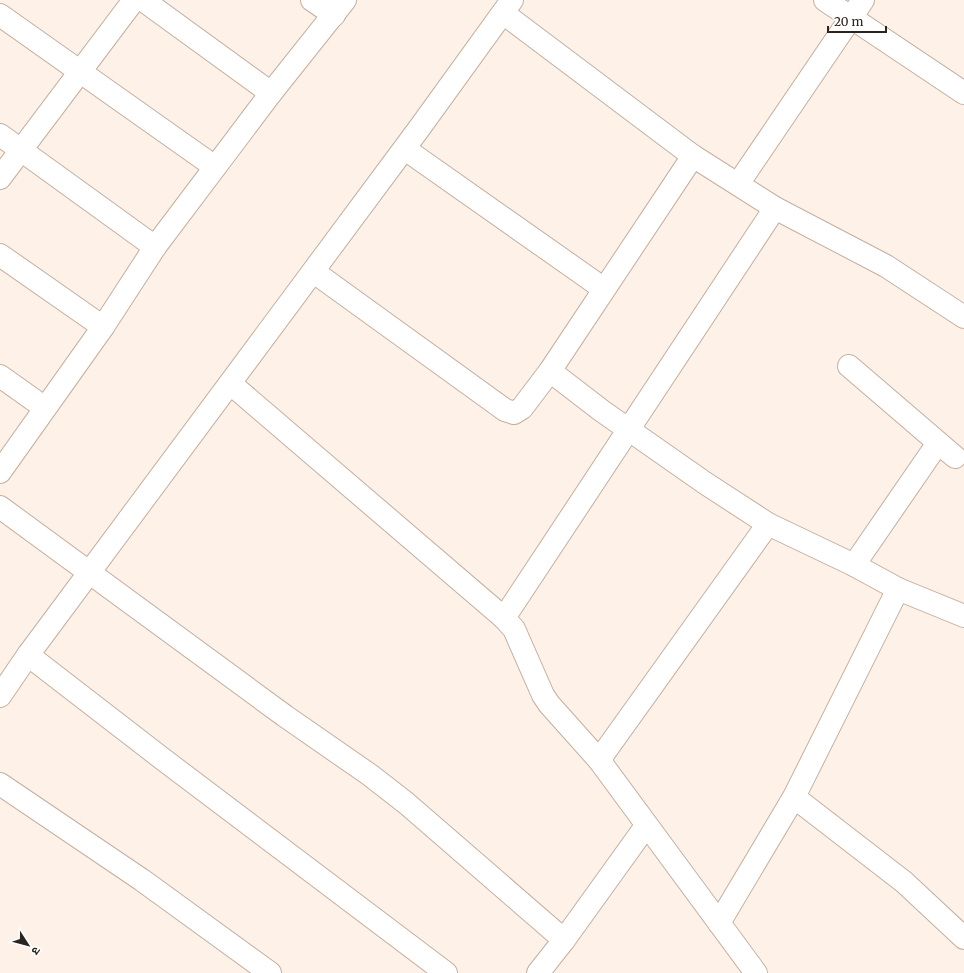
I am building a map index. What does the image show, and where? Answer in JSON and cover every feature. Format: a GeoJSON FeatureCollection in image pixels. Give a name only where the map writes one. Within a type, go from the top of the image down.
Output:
{"type":"FeatureCollection","features":[{"type":"Feature","properties":{"kind":"street"},"geometry":{"type":"LineString","coordinates":[[0,178],[134,0]]}},
{"type":"Feature","properties":{"kind":"street"},"geometry":{"type":"LineString","coordinates":[[143,0],[271,93]]}},
{"type":"Feature","properties":{"kind":"street"},"geometry":{"type":"LineString","coordinates":[[0,472],[103,327],[156,247],[215,166],[339,8],[312,0]]}},
{"type":"Feature","properties":{"kind":"street"},"geometry":{"type":"LineString","coordinates":[[825,0],[964,93]]}},
{"type":"Feature","properties":{"kind":"street"},"geometry":{"type":"LineString","coordinates":[[738,184],[863,0]]}},
{"type":"Feature","properties":{"kind":"street"},"geometry":{"type":"LineString","coordinates":[[0,696],[28,655],[314,272],[508,7],[693,156],[775,208],[886,266],[964,317]]}},
{"type":"Feature","properties":{"kind":"street"},"geometry":{"type":"LineString","coordinates":[[0,15],[215,166]]}},
{"type":"Feature","properties":{"kind":"street"},"geometry":{"type":"LineString","coordinates":[[0,135],[156,247]]}},
{"type":"Feature","properties":{"kind":"street"},"geometry":{"type":"LineString","coordinates":[[405,149],[604,289]]}},
{"type":"Feature","properties":{"kind":"street"},"geometry":{"type":"LineString","coordinates":[[314,272],[510,412],[518,411],[522,408],[550,371],[693,156]]}},
{"type":"Feature","properties":{"kind":"street"},"geometry":{"type":"LineString","coordinates":[[504,618],[775,208]]}},
{"type":"Feature","properties":{"kind":"street"},"geometry":{"type":"LineString","coordinates":[[0,255],[103,327]]}},
{"type":"Feature","properties":{"kind":"street"},"geometry":{"type":"LineString","coordinates":[[849,366],[938,443],[961,454]]}},
{"type":"Feature","properties":{"kind":"street"},"geometry":{"type":"LineString","coordinates":[[550,371],[629,430],[705,483],[768,524],[854,565],[898,589],[964,616]]}},
{"type":"Feature","properties":{"kind":"street"},"geometry":{"type":"LineString","coordinates":[[0,376],[45,408]]}},
{"type":"Feature","properties":{"kind":"street"},"geometry":{"type":"LineString","coordinates":[[230,384],[504,618],[514,629],[543,695],[549,704],[598,760],[756,973]]}},
{"type":"Feature","properties":{"kind":"street"},"geometry":{"type":"LineString","coordinates":[[854,565],[938,443]]}},
{"type":"Feature","properties":{"kind":"street"},"geometry":{"type":"LineString","coordinates":[[0,507],[406,803],[564,940]]}},
{"type":"Feature","properties":{"kind":"street"},"geometry":{"type":"LineString","coordinates":[[598,760],[768,524]]}},
{"type":"Feature","properties":{"kind":"street"},"geometry":{"type":"LineString","coordinates":[[719,923],[794,797],[898,589]]}},
{"type":"Feature","properties":{"kind":"street"},"geometry":{"type":"LineString","coordinates":[[28,655],[446,973]]}},
{"type":"Feature","properties":{"kind":"street"},"geometry":{"type":"LineString","coordinates":[[0,784],[142,880],[270,973]]}},
{"type":"Feature","properties":{"kind":"street"},"geometry":{"type":"LineString","coordinates":[[794,797],[904,882],[964,938]]}},
{"type":"Feature","properties":{"kind":"street"},"geometry":{"type":"LineString","coordinates":[[538,973],[564,940],[646,826]]}}]}
